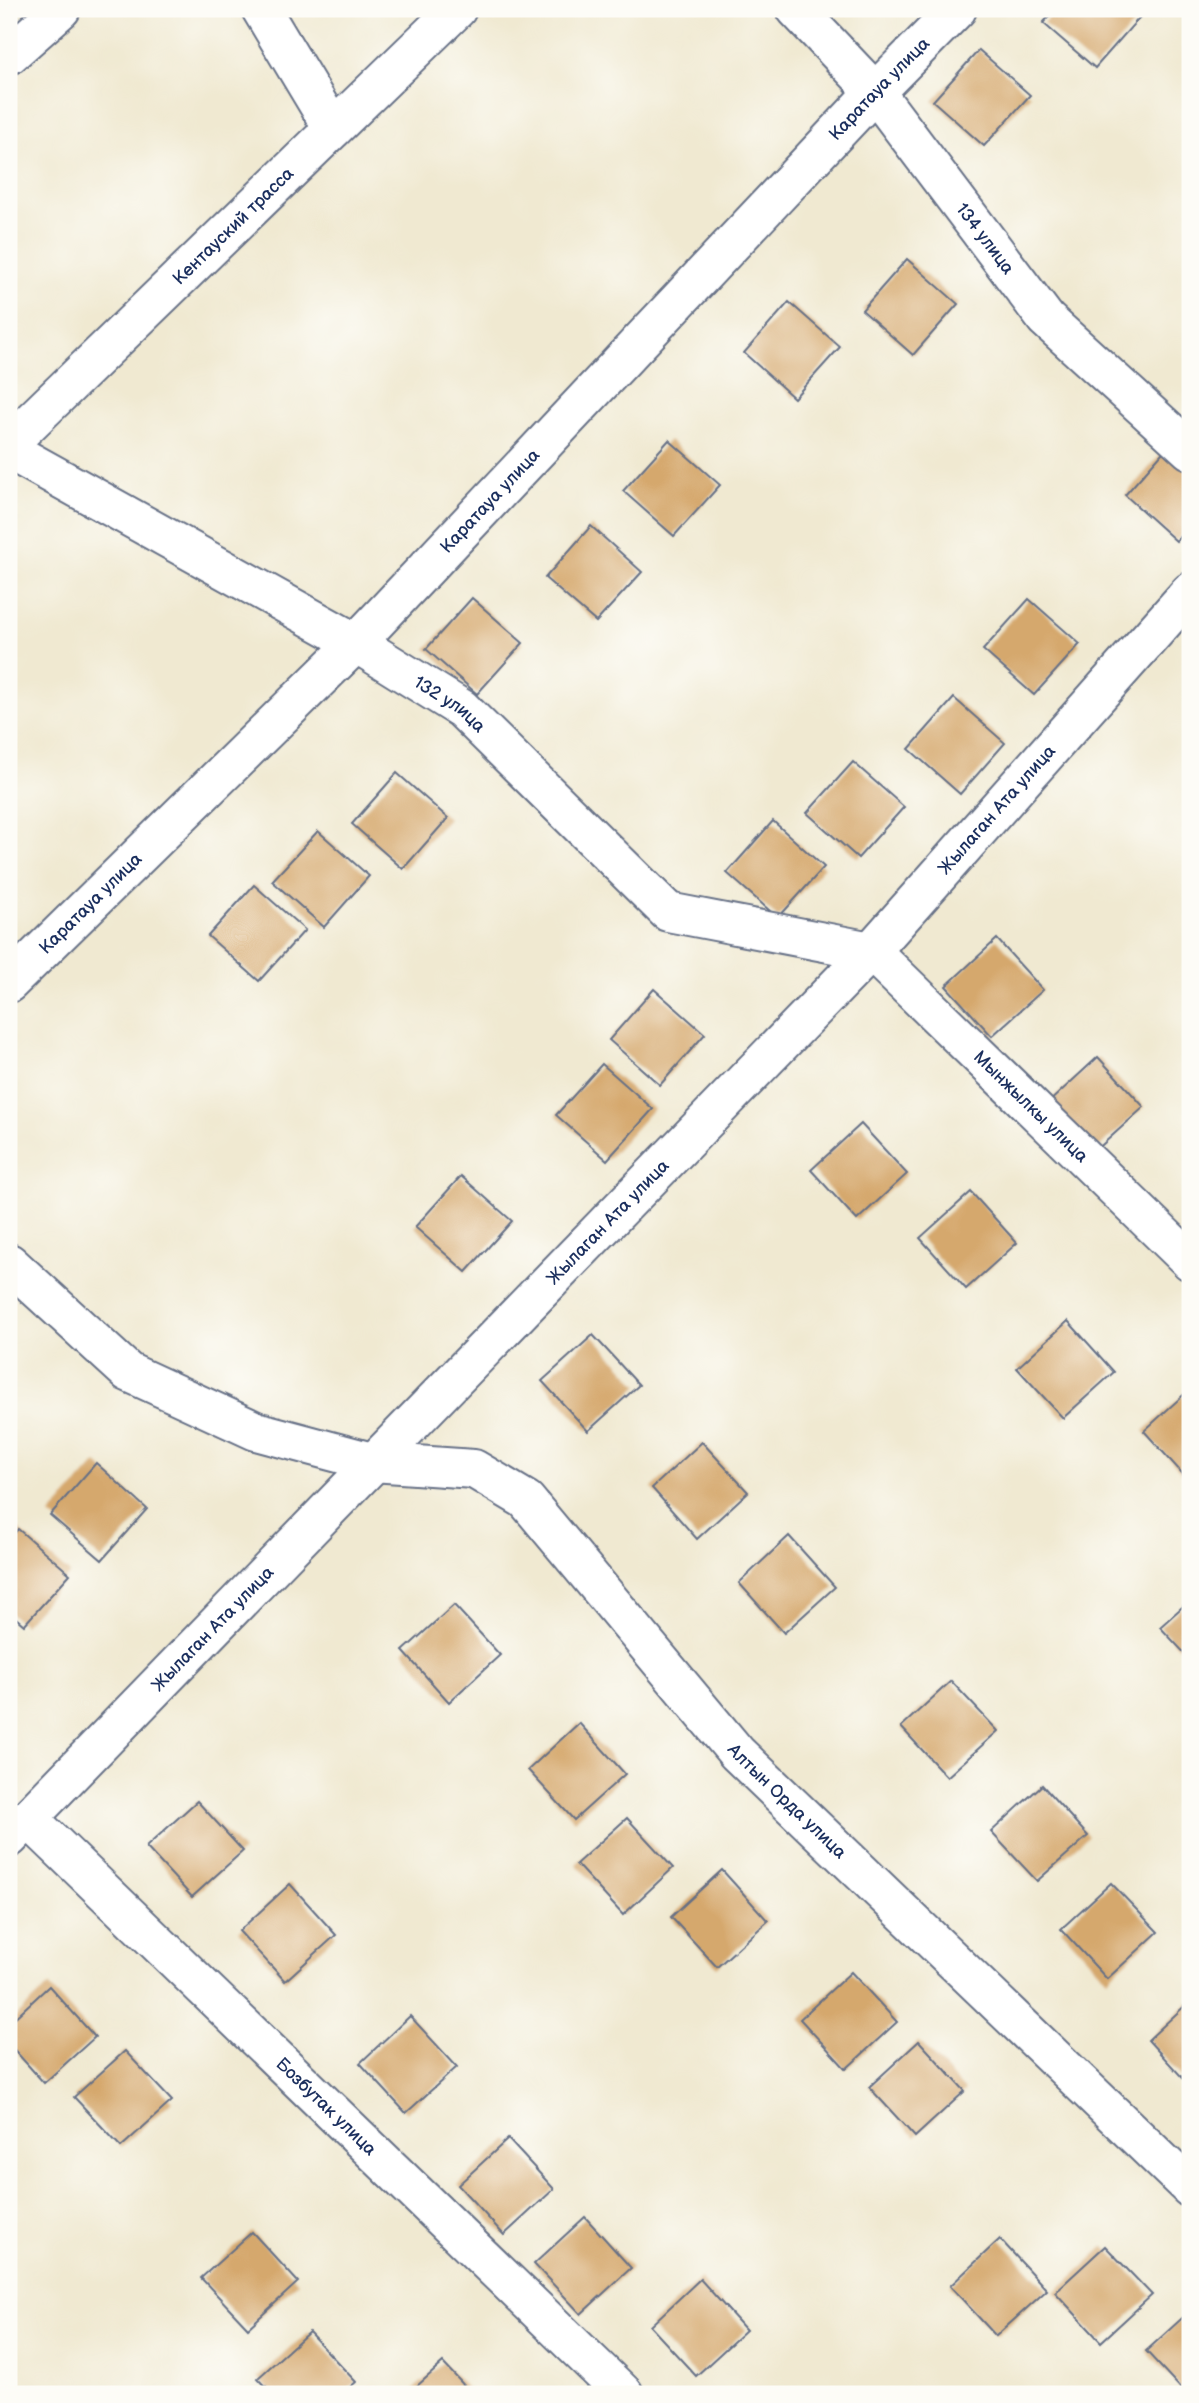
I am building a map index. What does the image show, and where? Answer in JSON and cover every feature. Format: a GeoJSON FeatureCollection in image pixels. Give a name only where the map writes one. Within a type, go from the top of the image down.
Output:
{"type":"FeatureCollection","features":[{"type":"Feature","properties":{"kind":"street"},"geometry":{"type":"LineString","coordinates":[[9,55],[61,9]]}},
{"type":"Feature","properties":{"kind":"street"},"geometry":{"type":"LineString","coordinates":[[261,9],[333,130]]}},
{"type":"Feature","properties":{"kind":"street","name":"Кентауский трасса"},"geometry":{"type":"LineString","coordinates":[[9,443],[457,9]]}},
{"type":"Feature","properties":{"kind":"street","name":"134 улица"},"geometry":{"type":"LineString","coordinates":[[796,9],[875,92],[1046,319],[1190,450]]}},
{"type":"Feature","properties":{"kind":"street","name":"Каратауа улица"},"geometry":{"type":"LineString","coordinates":[[9,983],[356,643],[875,92],[957,9]]}},
{"type":"Feature","properties":{"kind":"street","name":"132 улица"},"geometry":{"type":"LineString","coordinates":[[9,450],[356,643],[461,709],[668,912],[871,951]]}},
{"type":"Feature","properties":{"kind":"street","name":"Жылаган Ата улица"},"geometry":{"type":"LineString","coordinates":[[18,1828],[871,951],[1190,592]]}},
{"type":"Feature","properties":{"kind":"street","name":"Мынжылкы улица"},"geometry":{"type":"LineString","coordinates":[[871,951],[1190,1261]]}},
{"type":"Feature","properties":{"kind":"street","name":"Алтын Орда улица"},"geometry":{"type":"LineString","coordinates":[[9,1263],[128,1372],[256,1431],[372,1462],[474,1469],[526,1500],[737,1753],[1190,2188]]}},
{"type":"Feature","properties":{"kind":"street","name":"Бозбутак улица"},"geometry":{"type":"LineString","coordinates":[[18,1828],[624,2394]]}},
{"type":"Feature","properties":{"kind":"building"},"geometry":{"type":"Polygon","coordinates":[[[1056,9],[1130,9],[1140,17],[1095,68],[1043,23],[1056,9]]]}},
{"type":"Feature","properties":{"kind":"building"},"geometry":{"type":"Polygon","coordinates":[[[979,50],[1030,95],[984,146],[933,101],[979,50]]]}},
{"type":"Feature","properties":{"kind":"building"},"geometry":{"type":"Polygon","coordinates":[[[907,259],[958,304],[913,355],[862,310],[907,259]]]}},
{"type":"Feature","properties":{"kind":"building"},"geometry":{"type":"Polygon","coordinates":[[[789,302],[840,347],[794,398],[744,353],[789,302]]]}},
{"type":"Feature","properties":{"kind":"building"},"geometry":{"type":"Polygon","coordinates":[[[669,440],[720,485],[674,536],[623,491],[669,440]]]}},
{"type":"Feature","properties":{"kind":"building"},"geometry":{"type":"Polygon","coordinates":[[[1170,444],[1190,462],[1190,525],[1176,541],[1125,495],[1170,444]]]}},
{"type":"Feature","properties":{"kind":"building"},"geometry":{"type":"Polygon","coordinates":[[[591,526],[642,572],[596,622],[545,578],[591,526]]]}},
{"type":"Feature","properties":{"kind":"building"},"geometry":{"type":"Polygon","coordinates":[[[472,598],[523,643],[477,694],[426,649],[472,598]]]}},
{"type":"Feature","properties":{"kind":"building"},"geometry":{"type":"Polygon","coordinates":[[[1029,599],[1080,644],[1034,695],[983,650],[1029,599]]]}},
{"type":"Feature","properties":{"kind":"building"},"geometry":{"type":"Polygon","coordinates":[[[954,698],[1005,743],[960,794],[909,749],[954,698]]]}},
{"type":"Feature","properties":{"kind":"building"},"geometry":{"type":"Polygon","coordinates":[[[853,762],[904,807],[858,858],[807,813],[853,762]]]}},
{"type":"Feature","properties":{"kind":"building"},"geometry":{"type":"Polygon","coordinates":[[[397,773],[448,818],[403,869],[352,824],[397,773]]]}},
{"type":"Feature","properties":{"kind":"building"},"geometry":{"type":"Polygon","coordinates":[[[773,821],[824,867],[778,918],[727,873],[773,821]]]}},
{"type":"Feature","properties":{"kind":"building"},"geometry":{"type":"Polygon","coordinates":[[[318,831],[369,876],[324,927],[272,881],[318,831]]]}},
{"type":"Feature","properties":{"kind":"building"},"geometry":{"type":"Polygon","coordinates":[[[254,885],[305,930],[259,981],[208,936],[254,885]]]}},
{"type":"Feature","properties":{"kind":"building"},"geometry":{"type":"Polygon","coordinates":[[[997,939],[1043,990],[992,1036],[946,986],[997,939]]]}},
{"type":"Feature","properties":{"kind":"building"},"geometry":{"type":"Polygon","coordinates":[[[654,989],[705,1034],[660,1085],[609,1040],[654,989]]]}},
{"type":"Feature","properties":{"kind":"building"},"geometry":{"type":"Polygon","coordinates":[[[1098,1057],[1144,1107],[1093,1153],[1047,1104],[1098,1057]]]}},
{"type":"Feature","properties":{"kind":"building"},"geometry":{"type":"Polygon","coordinates":[[[602,1064],[653,1109],[607,1160],[556,1115],[602,1064]]]}},
{"type":"Feature","properties":{"kind":"building"},"geometry":{"type":"Polygon","coordinates":[[[861,1124],[907,1174],[857,1220],[811,1170],[861,1124]]]}},
{"type":"Feature","properties":{"kind":"building"},"geometry":{"type":"Polygon","coordinates":[[[461,1176],[512,1221],[466,1272],[415,1227],[461,1176]]]}},
{"type":"Feature","properties":{"kind":"building"},"geometry":{"type":"Polygon","coordinates":[[[971,1192],[1017,1243],[966,1289],[920,1238],[971,1192]]]}},
{"type":"Feature","properties":{"kind":"building"},"geometry":{"type":"Polygon","coordinates":[[[1068,1321],[1114,1372],[1063,1418],[1017,1368],[1068,1321]]]}},
{"type":"Feature","properties":{"kind":"building"},"geometry":{"type":"Polygon","coordinates":[[[593,1335],[639,1385],[588,1431],[542,1381],[593,1335]]]}},
{"type":"Feature","properties":{"kind":"building"},"geometry":{"type":"Polygon","coordinates":[[[1190,1389],[1190,1482],[1144,1431],[1190,1389]]]}},
{"type":"Feature","properties":{"kind":"building"},"geometry":{"type":"Polygon","coordinates":[[[702,1442],[748,1492],[697,1539],[652,1488],[702,1442]]]}},
{"type":"Feature","properties":{"kind":"building"},"geometry":{"type":"Polygon","coordinates":[[[96,1463],[147,1509],[102,1560],[50,1515],[96,1463]]]}},
{"type":"Feature","properties":{"kind":"building"},"geometry":{"type":"Polygon","coordinates":[[[18,1529],[70,1574],[24,1625],[9,1612],[9,1539],[18,1529]]]}},
{"type":"Feature","properties":{"kind":"building"},"geometry":{"type":"Polygon","coordinates":[[[789,1536],[835,1587],[784,1633],[739,1583],[789,1536]]]}},
{"type":"Feature","properties":{"kind":"building"},"geometry":{"type":"Polygon","coordinates":[[[1190,1600],[1190,1659],[1160,1627],[1190,1600]]]}},
{"type":"Feature","properties":{"kind":"building"},"geometry":{"type":"Polygon","coordinates":[[[454,1605],[500,1655],[449,1702],[403,1651],[454,1605]]]}},
{"type":"Feature","properties":{"kind":"building"},"geometry":{"type":"Polygon","coordinates":[[[951,1681],[998,1731],[947,1777],[901,1727],[951,1681]]]}},
{"type":"Feature","properties":{"kind":"building"},"geometry":{"type":"Polygon","coordinates":[[[579,1723],[625,1774],[574,1820],[528,1770],[579,1723]]]}},
{"type":"Feature","properties":{"kind":"building"},"geometry":{"type":"Polygon","coordinates":[[[1042,1785],[1088,1836],[1037,1881],[991,1832],[1042,1785]]]}},
{"type":"Feature","properties":{"kind":"building"},"geometry":{"type":"Polygon","coordinates":[[[197,1801],[243,1851],[192,1897],[146,1847],[197,1801]]]}},
{"type":"Feature","properties":{"kind":"building"},"geometry":{"type":"Polygon","coordinates":[[[627,1818],[673,1868],[623,1915],[576,1864],[627,1818]]]}},
{"type":"Feature","properties":{"kind":"building"},"geometry":{"type":"Polygon","coordinates":[[[722,1870],[768,1921],[717,1967],[671,1917],[722,1870]]]}},
{"type":"Feature","properties":{"kind":"building"},"geometry":{"type":"Polygon","coordinates":[[[1111,1883],[1158,1932],[1107,1979],[1061,1929],[1111,1883]]]}},
{"type":"Feature","properties":{"kind":"building"},"geometry":{"type":"Polygon","coordinates":[[[290,1884],[336,1935],[285,1981],[239,1931],[290,1884]]]}},
{"type":"Feature","properties":{"kind":"building"},"geometry":{"type":"Polygon","coordinates":[[[851,1972],[897,2022],[846,2069],[800,2019],[851,1972]]]}},
{"type":"Feature","properties":{"kind":"building"},"geometry":{"type":"Polygon","coordinates":[[[49,1986],[95,2037],[44,2083],[9,2044],[9,2023],[49,1986]]]}},
{"type":"Feature","properties":{"kind":"building"},"geometry":{"type":"Polygon","coordinates":[[[1190,2001],[1190,2086],[1148,2040],[1190,2001]]]}},
{"type":"Feature","properties":{"kind":"building"},"geometry":{"type":"Polygon","coordinates":[[[410,2016],[457,2067],[406,2113],[360,2063],[410,2016]]]}},
{"type":"Feature","properties":{"kind":"building"},"geometry":{"type":"Polygon","coordinates":[[[919,2041],[965,2091],[915,2137],[869,2087],[919,2041]]]}},
{"type":"Feature","properties":{"kind":"building"},"geometry":{"type":"Polygon","coordinates":[[[125,2051],[172,2101],[121,2147],[74,2097],[125,2051]]]}},
{"type":"Feature","properties":{"kind":"building"},"geometry":{"type":"Polygon","coordinates":[[[508,2139],[554,2189],[504,2235],[458,2185],[508,2139]]]}},
{"type":"Feature","properties":{"kind":"building"},"geometry":{"type":"Polygon","coordinates":[[[585,2217],[631,2268],[581,2314],[534,2264],[585,2217]]]}},
{"type":"Feature","properties":{"kind":"building"},"geometry":{"type":"Polygon","coordinates":[[[252,2232],[298,2282],[248,2328],[201,2278],[252,2232]]]}},
{"type":"Feature","properties":{"kind":"building"},"geometry":{"type":"Polygon","coordinates":[[[1000,2239],[1047,2290],[996,2336],[950,2286],[1000,2239]]]}},
{"type":"Feature","properties":{"kind":"building"},"geometry":{"type":"Polygon","coordinates":[[[1105,2246],[1152,2295],[1101,2342],[1055,2292],[1105,2246]]]}},
{"type":"Feature","properties":{"kind":"building"},"geometry":{"type":"Polygon","coordinates":[[[700,2279],[746,2330],[696,2376],[650,2326],[700,2279]]]}},
{"type":"Feature","properties":{"kind":"building"},"geometry":{"type":"Polygon","coordinates":[[[1190,2311],[1190,2394],[1186,2394],[1146,2351],[1190,2311]]]}},
{"type":"Feature","properties":{"kind":"building"},"geometry":{"type":"Polygon","coordinates":[[[309,2332],[356,2382],[342,2394],[273,2394],[258,2378],[309,2332]]]}},
{"type":"Feature","properties":{"kind":"building"},"geometry":{"type":"Polygon","coordinates":[[[443,2363],[472,2394],[408,2394],[443,2363]]]}}]}
